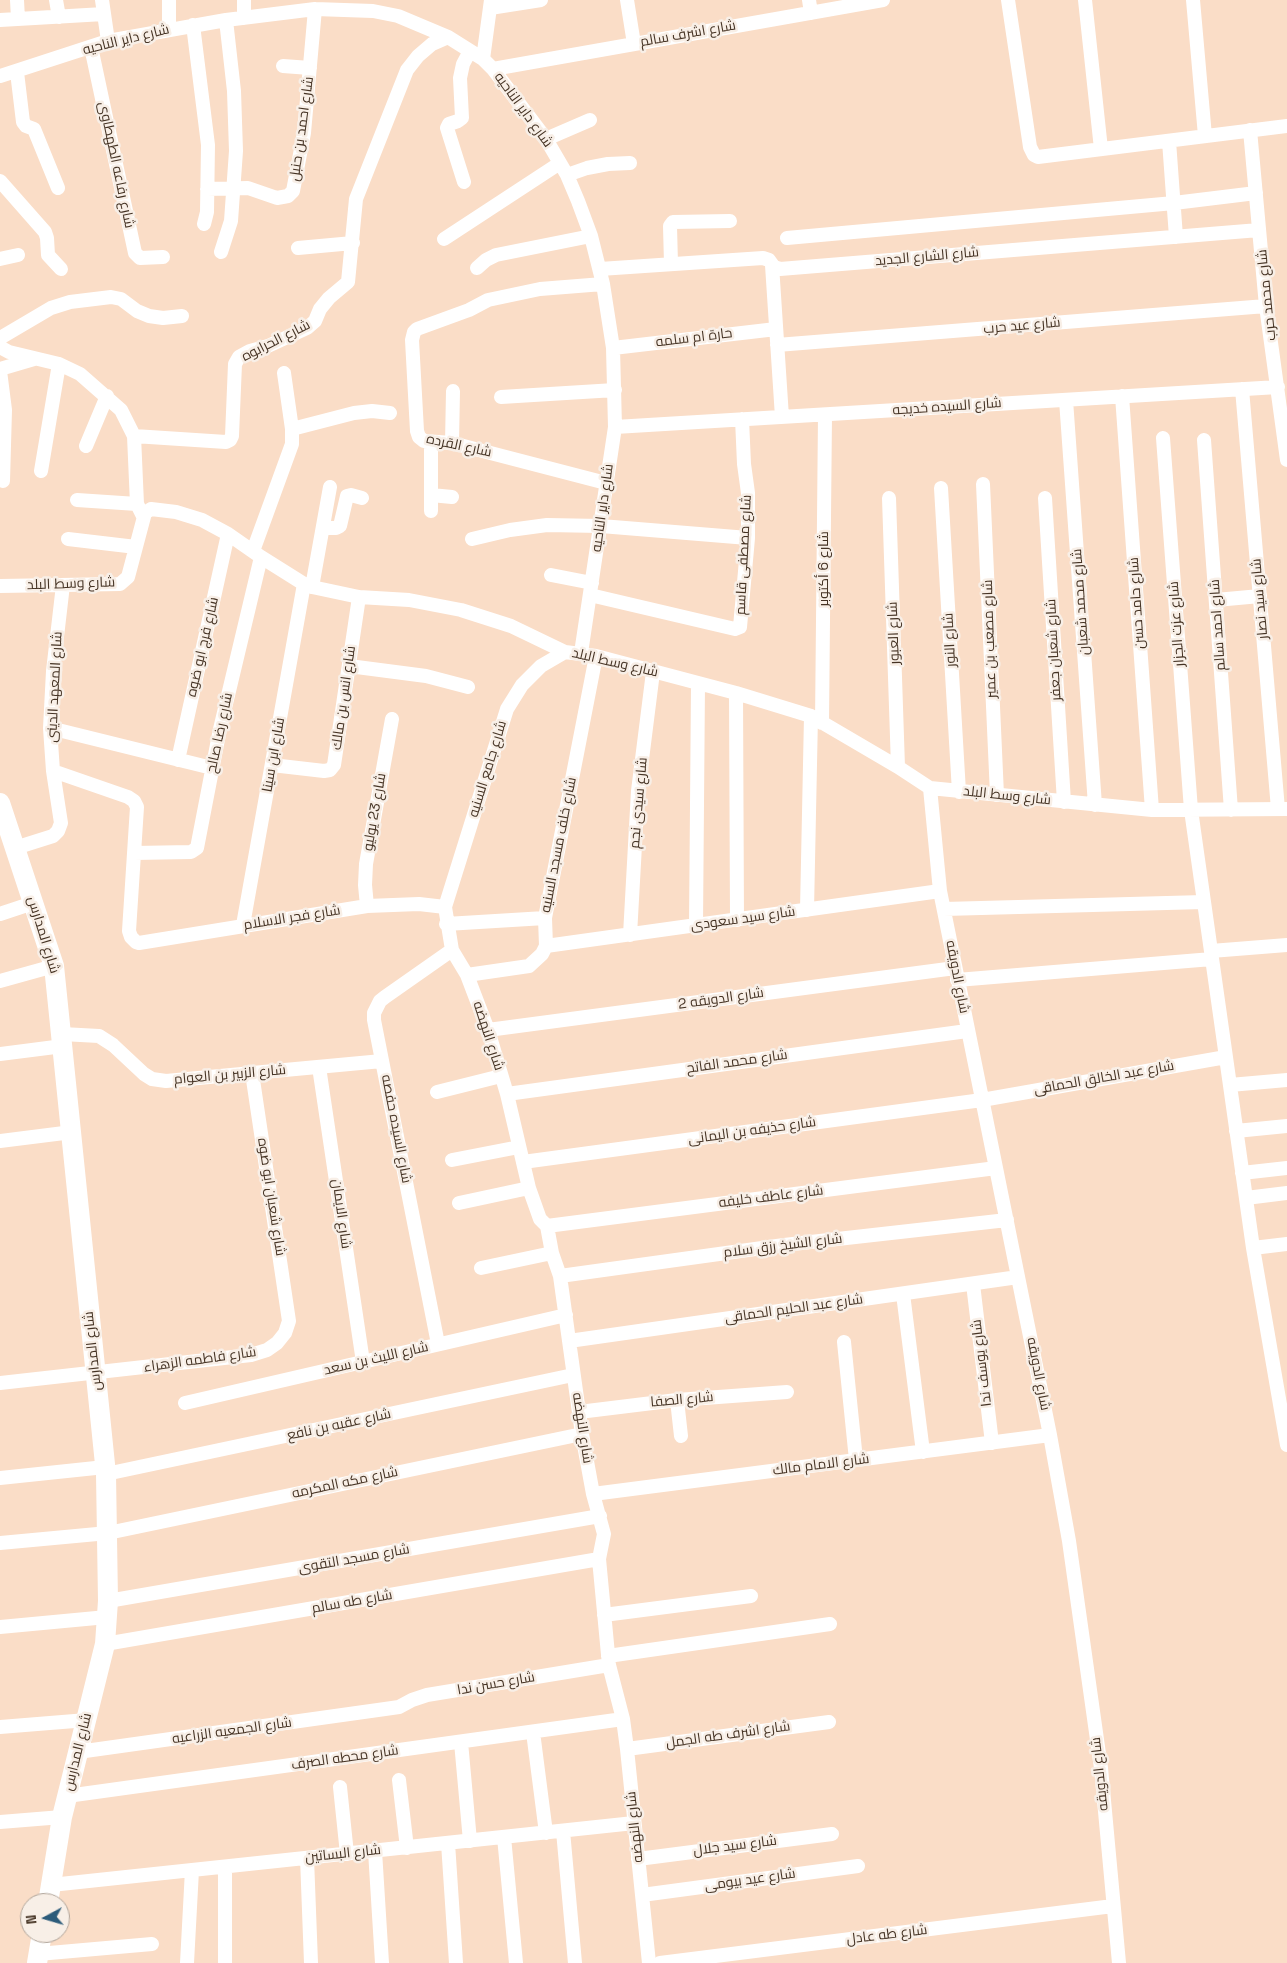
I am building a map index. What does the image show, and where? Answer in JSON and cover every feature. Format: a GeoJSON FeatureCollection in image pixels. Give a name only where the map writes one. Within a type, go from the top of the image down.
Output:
{"type":"FeatureCollection","features":[{"type":"Feature","properties":{"kind":"street"},"geometry":{"type":"LineString","coordinates":[[17,0],[18,19]]}},
{"type":"Feature","properties":{"kind":"street"},"geometry":{"type":"LineString","coordinates":[[56,0],[59,16]]}},
{"type":"Feature","properties":{"kind":"street"},"geometry":{"type":"LineString","coordinates":[[169,0],[169,29]]}},
{"type":"Feature","properties":{"kind":"street"},"geometry":{"type":"LineString","coordinates":[[244,0],[244,18]]}},
{"type":"Feature","properties":{"kind":"street"},"geometry":{"type":"LineString","coordinates":[[488,64],[490,4],[541,0]]}},
{"type":"Feature","properties":{"kind":"street"},"geometry":{"type":"LineString","coordinates":[[627,0],[634,44]]}},
{"type":"Feature","properties":{"kind":"street","name":"شارع اشرف سالم"},"geometry":{"type":"LineString","coordinates":[[488,64],[634,44],[810,6],[877,0]]}},
{"type":"Feature","properties":{"kind":"street"},"geometry":{"type":"LineString","coordinates":[[1008,0],[1030,147],[1034,155],[1038,157],[1287,126]]}},
{"type":"Feature","properties":{"kind":"street"},"geometry":{"type":"LineString","coordinates":[[1085,0],[1101,149]]}},
{"type":"Feature","properties":{"kind":"street"},"geometry":{"type":"LineString","coordinates":[[1194,0],[1205,136]]}},
{"type":"Feature","properties":{"kind":"street","name":"شارع داير الناحيه"},"geometry":{"type":"LineString","coordinates":[[0,76],[108,41],[169,29],[315,9],[373,5],[448,37],[488,64],[546,140],[563,169],[591,236],[603,284],[613,348],[615,427],[581,653]]}},
{"type":"Feature","properties":{"kind":"street"},"geometry":{"type":"LineString","coordinates":[[0,20],[59,16],[103,7],[108,41]]}},
{"type":"Feature","properties":{"kind":"street","name":"شارع احمد بن حنبل"},"geometry":{"type":"LineString","coordinates":[[207,189],[248,188],[277,198],[288,196],[293,191],[304,133],[315,9]]}},
{"type":"Feature","properties":{"kind":"street"},"geometry":{"type":"LineString","coordinates":[[221,252],[231,221],[236,151],[234,91],[226,20]]}},
{"type":"Feature","properties":{"kind":"street"},"geometry":{"type":"LineString","coordinates":[[193,25],[208,145],[207,212],[204,224]]}},
{"type":"Feature","properties":{"kind":"street","name":"شارع الحرابوه"},"geometry":{"type":"LineString","coordinates":[[134,436],[226,442],[230,440],[232,436],[235,364],[244,354],[268,346],[307,328],[312,324],[320,309],[329,298],[348,282],[356,199],[407,70],[418,56],[432,44],[448,37]]}},
{"type":"Feature","properties":{"kind":"street","name":"شارع رفاعه الطهطاوى"},"geometry":{"type":"LineString","coordinates":[[92,47],[135,253],[140,258],[163,257]]}},
{"type":"Feature","properties":{"kind":"street"},"geometry":{"type":"LineString","coordinates":[[464,182],[447,128],[449,124],[458,122],[462,118],[460,78],[463,64],[470,51]]}},
{"type":"Feature","properties":{"kind":"street","name":"شارع احمد بن حنبل"},"geometry":{"type":"LineString","coordinates":[[283,66],[310,68]]}},
{"type":"Feature","properties":{"kind":"street"},"geometry":{"type":"LineString","coordinates":[[17,72],[23,122],[26,126],[34,129],[58,188]]}},
{"type":"Feature","properties":{"kind":"street"},"geometry":{"type":"LineString","coordinates":[[546,140],[590,120]]}},
{"type":"Feature","properties":{"kind":"street","name":"شارع محمد حرب"},"geometry":{"type":"LineString","coordinates":[[1250,130],[1266,306],[1287,460]]}},
{"type":"Feature","properties":{"kind":"street"},"geometry":{"type":"LineString","coordinates":[[1169,141],[1176,237]]}},
{"type":"Feature","properties":{"kind":"street"},"geometry":{"type":"LineString","coordinates":[[444,239],[563,169],[630,163]]}},
{"type":"Feature","properties":{"kind":"street"},"geometry":{"type":"LineString","coordinates":[[0,181],[45,232],[48,255],[62,269]]}},
{"type":"Feature","properties":{"kind":"street"},"geometry":{"type":"LineString","coordinates":[[787,238],[1174,203],[1256,193]]}},
{"type":"Feature","properties":{"kind":"street"},"geometry":{"type":"LineString","coordinates":[[671,264],[670,226],[673,222],[730,221]]}},
{"type":"Feature","properties":{"kind":"street","name":"شارع الشارع الجديد"},"geometry":{"type":"LineString","coordinates":[[600,269],[763,258],[769,260],[772,265],[780,270],[1260,230]]}},
{"type":"Feature","properties":{"kind":"street"},"geometry":{"type":"LineString","coordinates":[[477,268],[486,260],[496,255],[591,236]]}},
{"type":"Feature","properties":{"kind":"street"},"geometry":{"type":"LineString","coordinates":[[298,248],[352,243]]}},
{"type":"Feature","properties":{"kind":"street"},"geometry":{"type":"LineString","coordinates":[[0,259],[18,255]]}},
{"type":"Feature","properties":{"kind":"street"},"geometry":{"type":"LineString","coordinates":[[772,265],[782,417]]}},
{"type":"Feature","properties":{"kind":"street","name":"شارع القرده"},"geometry":{"type":"LineString","coordinates":[[603,284],[540,289],[509,294],[488,300],[469,310],[417,329],[412,340],[417,431],[419,437],[424,441],[452,443],[606,483]]}},
{"type":"Feature","properties":{"kind":"street"},"geometry":{"type":"LineString","coordinates":[[0,338],[51,308],[70,302],[102,298],[117,298],[137,311],[149,316],[162,318],[182,316]]}},
{"type":"Feature","properties":{"kind":"street","name":"شارع عيد حرب"},"geometry":{"type":"LineString","coordinates":[[777,345],[1266,306]]}},
{"type":"Feature","properties":{"kind":"street","name":"حارة ام سلمه"},"geometry":{"type":"LineString","coordinates":[[613,348],[776,329]]}},
{"type":"Feature","properties":{"kind":"street"},"geometry":{"type":"LineString","coordinates":[[0,347],[9,352],[59,364],[80,374],[121,410],[134,436],[140,510],[77,500]]}},
{"type":"Feature","properties":{"kind":"street"},"geometry":{"type":"LineString","coordinates":[[4,481],[5,410],[0,370],[38,358]]}},
{"type":"Feature","properties":{"kind":"street"},"geometry":{"type":"LineString","coordinates":[[41,472],[59,364]]}},
{"type":"Feature","properties":{"kind":"street","name":"شارع رضا صالح"},"geometry":{"type":"LineString","coordinates":[[134,853],[191,852],[198,846],[212,768],[257,554],[292,444],[292,429],[284,373]]}},
{"type":"Feature","properties":{"kind":"street","name":"شارع السيده خديجه"},"geometry":{"type":"LineString","coordinates":[[615,427],[1278,387]]}},
{"type":"Feature","properties":{"kind":"street","name":"شارع سيد نصار"},"geometry":{"type":"LineString","coordinates":[[1242,389],[1260,596],[1283,809]]}},
{"type":"Feature","properties":{"kind":"street"},"geometry":{"type":"LineString","coordinates":[[501,397],[615,390]]}},
{"type":"Feature","properties":{"kind":"street"},"geometry":{"type":"LineString","coordinates":[[452,443],[453,391]]}},
{"type":"Feature","properties":{"kind":"street"},"geometry":{"type":"LineString","coordinates":[[86,446],[107,396]]}},
{"type":"Feature","properties":{"kind":"street","name":"شارع حامد حسن"},"geometry":{"type":"LineString","coordinates":[[1122,396],[1152,810]]}},
{"type":"Feature","properties":{"kind":"street","name":"شارع محمد شعبان"},"geometry":{"type":"LineString","coordinates":[[1066,400],[1095,805]]}},
{"type":"Feature","properties":{"kind":"street"},"geometry":{"type":"LineString","coordinates":[[292,429],[354,413],[372,411],[390,413]]}},
{"type":"Feature","properties":{"kind":"street","name":"شارع 6 أكتوبر"},"geometry":{"type":"LineString","coordinates":[[808,910],[817,719],[825,414]]}},
{"type":"Feature","properties":{"kind":"street","name":"شارع مصطفى قاسم"},"geometry":{"type":"LineString","coordinates":[[591,589],[737,629],[741,624],[748,538],[748,493],[744,464],[742,419]]}},
{"type":"Feature","properties":{"kind":"street","name":"شارع عزت الجزار"},"geometry":{"type":"LineString","coordinates":[[1163,438],[1191,810],[1253,1248],[1287,1445]]}},
{"type":"Feature","properties":{"kind":"street","name":"شارع احمد سالم"},"geometry":{"type":"LineString","coordinates":[[1204,440],[1231,810]]}},
{"type":"Feature","properties":{"kind":"street"},"geometry":{"type":"LineString","coordinates":[[431,443],[431,511]]}},
{"type":"Feature","properties":{"kind":"street","name":"شارع مصعب بن عمير"},"geometry":{"type":"LineString","coordinates":[[983,484],[997,795]]}},
{"type":"Feature","properties":{"kind":"street","name":"شارع ابن سينا"},"geometry":{"type":"LineString","coordinates":[[243,925],[272,765],[308,585],[323,528],[330,487]]}},
{"type":"Feature","properties":{"kind":"street","name":"شارع النور"},"geometry":{"type":"LineString","coordinates":[[941,488],[959,792]]}},
{"type":"Feature","properties":{"kind":"street"},"geometry":{"type":"LineString","coordinates":[[323,528],[336,528],[340,526],[347,496],[351,495],[362,498]]}},
{"type":"Feature","properties":{"kind":"street"},"geometry":{"type":"LineString","coordinates":[[431,495],[452,497]]}},
{"type":"Feature","properties":{"kind":"street","name":"شارع العبور"},"geometry":{"type":"LineString","coordinates":[[889,498],[898,767]]}},
{"type":"Feature","properties":{"kind":"street","name":"شارع شعبان جعفر"},"geometry":{"type":"LineString","coordinates":[[1045,498],[1064,802]]}},
{"type":"Feature","properties":{"kind":"street","name":"شارع وسط البلد"},"geometry":{"type":"LineString","coordinates":[[0,586],[120,584],[128,577],[136,547],[140,510],[151,509],[176,512],[202,520],[228,534],[308,585],[359,597],[409,600],[461,610],[511,626],[565,652],[596,656],[736,694],[817,719],[930,788],[1152,810],[1283,809]]}},
{"type":"Feature","properties":{"kind":"street"},"geometry":{"type":"LineString","coordinates":[[472,539],[538,526],[601,526],[748,538]]}},
{"type":"Feature","properties":{"kind":"street","name":"شارع فرج ابو ضوه"},"geometry":{"type":"LineString","coordinates":[[178,760],[228,534]]}},
{"type":"Feature","properties":{"kind":"street"},"geometry":{"type":"LineString","coordinates":[[68,539],[136,547]]}},
{"type":"Feature","properties":{"kind":"street"},"geometry":{"type":"LineString","coordinates":[[551,575],[591,589]]}},
{"type":"Feature","properties":{"kind":"street","name":"شارع المعهد الدينى"},"geometry":{"type":"LineString","coordinates":[[8,839],[53,836],[58,831],[61,823],[52,771],[50,728],[53,671],[63,585]]}},
{"type":"Feature","properties":{"kind":"street"},"geometry":{"type":"LineString","coordinates":[[1216,600],[1260,596]]}},
{"type":"Feature","properties":{"kind":"street","name":"شارع انس بن مالك"},"geometry":{"type":"LineString","coordinates":[[272,765],[324,771],[332,768],[359,597]]}},
{"type":"Feature","properties":{"kind":"street","name":"شارع جامع السنيه"},"geometry":{"type":"LineString","coordinates":[[445,907],[507,709],[522,685],[541,666],[565,652]]}},
{"type":"Feature","properties":{"kind":"street","name":"شارع خلف مسجد السنيه"},"geometry":{"type":"LineString","coordinates":[[546,946],[545,918],[596,656]]}},
{"type":"Feature","properties":{"kind":"street"},"geometry":{"type":"LineString","coordinates":[[349,666],[426,676],[468,687]]}},
{"type":"Feature","properties":{"kind":"street","name":"شارع سيدى نجم"},"geometry":{"type":"LineString","coordinates":[[630,935],[638,791],[653,672]]}},
{"type":"Feature","properties":{"kind":"street"},"geometry":{"type":"LineString","coordinates":[[696,925],[698,684]]}},
{"type":"Feature","properties":{"kind":"street"},"geometry":{"type":"LineString","coordinates":[[736,694],[737,920]]}},
{"type":"Feature","properties":{"kind":"street","name":"شارع 23 يوليو"},"geometry":{"type":"LineString","coordinates":[[368,906],[365,885],[366,864],[392,719]]}},
{"type":"Feature","properties":{"kind":"street"},"geometry":{"type":"LineString","coordinates":[[50,728],[212,768]]}},
{"type":"Feature","properties":{"kind":"street"},"geometry":{"type":"LineString","coordinates":[[52,771],[128,797],[134,801],[137,807],[134,853]]}},
{"type":"Feature","properties":{"kind":"street","name":"شارع الدويقه"},"geometry":{"type":"LineString","coordinates":[[930,788],[940,891],[1050,1436],[1069,1542],[1101,1768],[1119,1963]]}},
{"type":"Feature","properties":{"kind":"street","name":"شارع المدارس"},"geometry":{"type":"LineString","coordinates":[[0,803],[8,839],[33,903],[54,966],[96,1373],[105,1471],[108,1533],[105,1644],[62,1818],[50,1893]]}},
{"type":"Feature","properties":{"kind":"street","name":"شارع فجر الاسلام"},"geometry":{"type":"LineString","coordinates":[[134,853],[129,931],[133,940],[139,943],[368,906],[419,904],[445,907]]}},
{"type":"Feature","properties":{"kind":"street","name":"شارع سيد سعودى"},"geometry":{"type":"LineString","coordinates":[[546,946],[940,891]]}},
{"type":"Feature","properties":{"kind":"street"},"geometry":{"type":"LineString","coordinates":[[944,909],[1204,902]]}},
{"type":"Feature","properties":{"kind":"street"},"geometry":{"type":"LineString","coordinates":[[0,914],[33,903]]}},
{"type":"Feature","properties":{"kind":"street","name":"شارع النهضه"},"geometry":{"type":"LineString","coordinates":[[445,907],[446,924],[452,950],[466,975],[488,1030],[507,1094],[529,1188],[540,1219],[547,1226],[552,1253],[560,1276],[578,1412],[593,1494],[604,1534],[599,1559],[608,1660],[623,1719],[649,1963]]}},
{"type":"Feature","properties":{"kind":"street"},"geometry":{"type":"LineString","coordinates":[[446,924],[545,918]]}},
{"type":"Feature","properties":{"kind":"street","name":"شارع الدويقه 2"},"geometry":{"type":"LineString","coordinates":[[488,1030],[956,974],[1211,955],[1287,945]]}},
{"type":"Feature","properties":{"kind":"street"},"geometry":{"type":"LineString","coordinates":[[466,975],[529,966],[542,954],[546,946]]}},
{"type":"Feature","properties":{"kind":"street","name":"شارع السيده حفصه"},"geometry":{"type":"LineString","coordinates":[[438,1344],[374,1014],[380,1001],[452,950]]}},
{"type":"Feature","properties":{"kind":"street"},"geometry":{"type":"LineString","coordinates":[[0,981],[54,966]]}},
{"type":"Feature","properties":{"kind":"street","name":"شارع محمد الفاتح"},"geometry":{"type":"LineString","coordinates":[[507,1094],[967,1031]]}},
{"type":"Feature","properties":{"kind":"street","name":"شارع الزبير بن العوام"},"geometry":{"type":"LineString","coordinates":[[0,1054],[62,1040],[99,1036],[113,1044],[144,1074],[166,1081],[382,1061]]}},
{"type":"Feature","properties":{"kind":"street","name":"شارع عبد الخالق الحماقى"},"geometry":{"type":"LineString","coordinates":[[982,1100],[1226,1057]]}},
{"type":"Feature","properties":{"kind":"street","name":"شارع الايمان"},"geometry":{"type":"LineString","coordinates":[[319,1067],[363,1362]]}},
{"type":"Feature","properties":{"kind":"street","name":"شارع شعبان ابو ضوه"},"geometry":{"type":"LineString","coordinates":[[252,1073],[289,1321]]}},
{"type":"Feature","properties":{"kind":"street"},"geometry":{"type":"LineString","coordinates":[[437,1092],[501,1076]]}},
{"type":"Feature","properties":{"kind":"street"},"geometry":{"type":"LineString","coordinates":[[1230,1085],[1287,1080]]}},
{"type":"Feature","properties":{"kind":"street","name":"شارع حذيفه بن اليمانى"},"geometry":{"type":"LineString","coordinates":[[523,1162],[982,1100]]}},
{"type":"Feature","properties":{"kind":"street"},"geometry":{"type":"LineString","coordinates":[[1236,1131],[1287,1126]]}},
{"type":"Feature","properties":{"kind":"street"},"geometry":{"type":"LineString","coordinates":[[0,1141],[72,1132]]}},
{"type":"Feature","properties":{"kind":"street"},"geometry":{"type":"LineString","coordinates":[[452,1160],[519,1147]]}},
{"type":"Feature","properties":{"kind":"street","name":"شارع عاطف خليفه"},"geometry":{"type":"LineString","coordinates":[[547,1226],[996,1168]]}},
{"type":"Feature","properties":{"kind":"street"},"geometry":{"type":"LineString","coordinates":[[1242,1173],[1287,1168]]}},
{"type":"Feature","properties":{"kind":"street"},"geometry":{"type":"LineString","coordinates":[[459,1203],[529,1188]]}},
{"type":"Feature","properties":{"kind":"street"},"geometry":{"type":"LineString","coordinates":[[1246,1198],[1287,1193]]}},
{"type":"Feature","properties":{"kind":"street","name":"شارع الشيخ رزق سلام"},"geometry":{"type":"LineString","coordinates":[[560,1276],[784,1245],[1007,1220]]}},
{"type":"Feature","properties":{"kind":"street"},"geometry":{"type":"LineString","coordinates":[[1253,1248],[1287,1244]]}},
{"type":"Feature","properties":{"kind":"street"},"geometry":{"type":"LineString","coordinates":[[481,1268],[552,1253]]}},
{"type":"Feature","properties":{"kind":"street","name":"شارع عبد الحليم الحماقى"},"geometry":{"type":"LineString","coordinates":[[569,1341],[1018,1277]]}},
{"type":"Feature","properties":{"kind":"street","name":"شارع يوسف ندا"},"geometry":{"type":"LineString","coordinates":[[973,1284],[992,1443]]}},
{"type":"Feature","properties":{"kind":"street"},"geometry":{"type":"LineString","coordinates":[[903,1294],[923,1452]]}},
{"type":"Feature","properties":{"kind":"street","name":"شارع الليث بن سعد"},"geometry":{"type":"LineString","coordinates":[[185,1403],[566,1315]]}},
{"type":"Feature","properties":{"kind":"street","name":"شارع فاطمه الزهراء"},"geometry":{"type":"LineString","coordinates":[[0,1383],[250,1355],[266,1350],[277,1343],[285,1333],[289,1321]]}},
{"type":"Feature","properties":{"kind":"street"},"geometry":{"type":"LineString","coordinates":[[844,1342],[856,1460]]}},
{"type":"Feature","properties":{"kind":"street","name":"شارع عقبه بن نافع"},"geometry":{"type":"LineString","coordinates":[[0,1478],[105,1471],[573,1375]]}},
{"type":"Feature","properties":{"kind":"street","name":"شارع الصفا"},"geometry":{"type":"LineString","coordinates":[[578,1412],[677,1400],[786,1392]]}},
{"type":"Feature","properties":{"kind":"street"},"geometry":{"type":"LineString","coordinates":[[677,1400],[680,1436]]}},
{"type":"Feature","properties":{"kind":"street","name":"شارع مكه المكرمه"},"geometry":{"type":"LineString","coordinates":[[0,1543],[108,1533],[582,1434]]}},
{"type":"Feature","properties":{"kind":"street","name":"شارع الامام مالك"},"geometry":{"type":"LineString","coordinates":[[593,1494],[1050,1436]]}},
{"type":"Feature","properties":{"kind":"street","name":"شارع مسجد التقوى"},"geometry":{"type":"LineString","coordinates":[[0,1627],[107,1609],[600,1516]]}},
{"type":"Feature","properties":{"kind":"street","name":"شارع طه سالم"},"geometry":{"type":"LineString","coordinates":[[105,1644],[599,1559]]}},
{"type":"Feature","properties":{"kind":"street"},"geometry":{"type":"LineString","coordinates":[[604,1615],[751,1596]]}},
{"type":"Feature","properties":{"kind":"street","name":"شارع حسن ندا"},"geometry":{"type":"LineString","coordinates":[[385,1709],[399,1707],[427,1695],[608,1660],[830,1624]]}},
{"type":"Feature","properties":{"kind":"street","name":"شارع الجمعيه الزراعيه"},"geometry":{"type":"LineString","coordinates":[[78,1752],[385,1709]]}},
{"type":"Feature","properties":{"kind":"street","name":"شارع محطه الصرف"},"geometry":{"type":"LineString","coordinates":[[67,1796],[623,1719]]}},
{"type":"Feature","properties":{"kind":"street"},"geometry":{"type":"LineString","coordinates":[[0,1727],[86,1720]]}},
{"type":"Feature","properties":{"kind":"street","name":"شارع اشرف طه الجمل"},"geometry":{"type":"LineString","coordinates":[[627,1749],[828,1722]]}},
{"type":"Feature","properties":{"kind":"street"},"geometry":{"type":"LineString","coordinates":[[533,1732],[546,1833]]}},
{"type":"Feature","properties":{"kind":"street"},"geometry":{"type":"LineString","coordinates":[[461,1742],[470,1841]]}},
{"type":"Feature","properties":{"kind":"street"},"geometry":{"type":"LineString","coordinates":[[400,1780],[407,1848]]}},
{"type":"Feature","properties":{"kind":"street"},"geometry":{"type":"LineString","coordinates":[[340,1787],[347,1854]]}},
{"type":"Feature","properties":{"kind":"street"},"geometry":{"type":"LineString","coordinates":[[0,1822],[62,1818]]}},
{"type":"Feature","properties":{"kind":"street","name":"شارع البساتين"},"geometry":{"type":"LineString","coordinates":[[56,1893],[192,1870],[634,1823]]}},
{"type":"Feature","properties":{"kind":"street"},"geometry":{"type":"LineString","coordinates":[[563,1831],[575,1963]]}},
{"type":"Feature","properties":{"kind":"street","name":"شارع سيد جلال"},"geometry":{"type":"LineString","coordinates":[[638,1859],[832,1834]]}},
{"type":"Feature","properties":{"kind":"street"},"geometry":{"type":"LineString","coordinates":[[504,1837],[516,1963]]}},
{"type":"Feature","properties":{"kind":"street"},"geometry":{"type":"LineString","coordinates":[[448,1843],[456,1963]]}},
{"type":"Feature","properties":{"kind":"street"},"geometry":{"type":"LineString","coordinates":[[375,1851],[382,1963]]}},
{"type":"Feature","properties":{"kind":"street"},"geometry":{"type":"LineString","coordinates":[[307,1858],[311,1963]]}},
{"type":"Feature","properties":{"kind":"street","name":"شارع عيد بيومى"},"geometry":{"type":"LineString","coordinates":[[642,1895],[858,1866]]}},
{"type":"Feature","properties":{"kind":"street"},"geometry":{"type":"LineString","coordinates":[[225,1867],[225,1963]]}},
{"type":"Feature","properties":{"kind":"street"},"geometry":{"type":"LineString","coordinates":[[187,1963],[192,1870]]}},
{"type":"Feature","properties":{"kind":"street","name":"شارع طه عادل"},"geometry":{"type":"LineString","coordinates":[[660,1963],[1113,1906]]}},
{"type":"Feature","properties":{"kind":"street"},"geometry":{"type":"LineString","coordinates":[[40,1943],[37,1959],[152,1944]]}}]}
